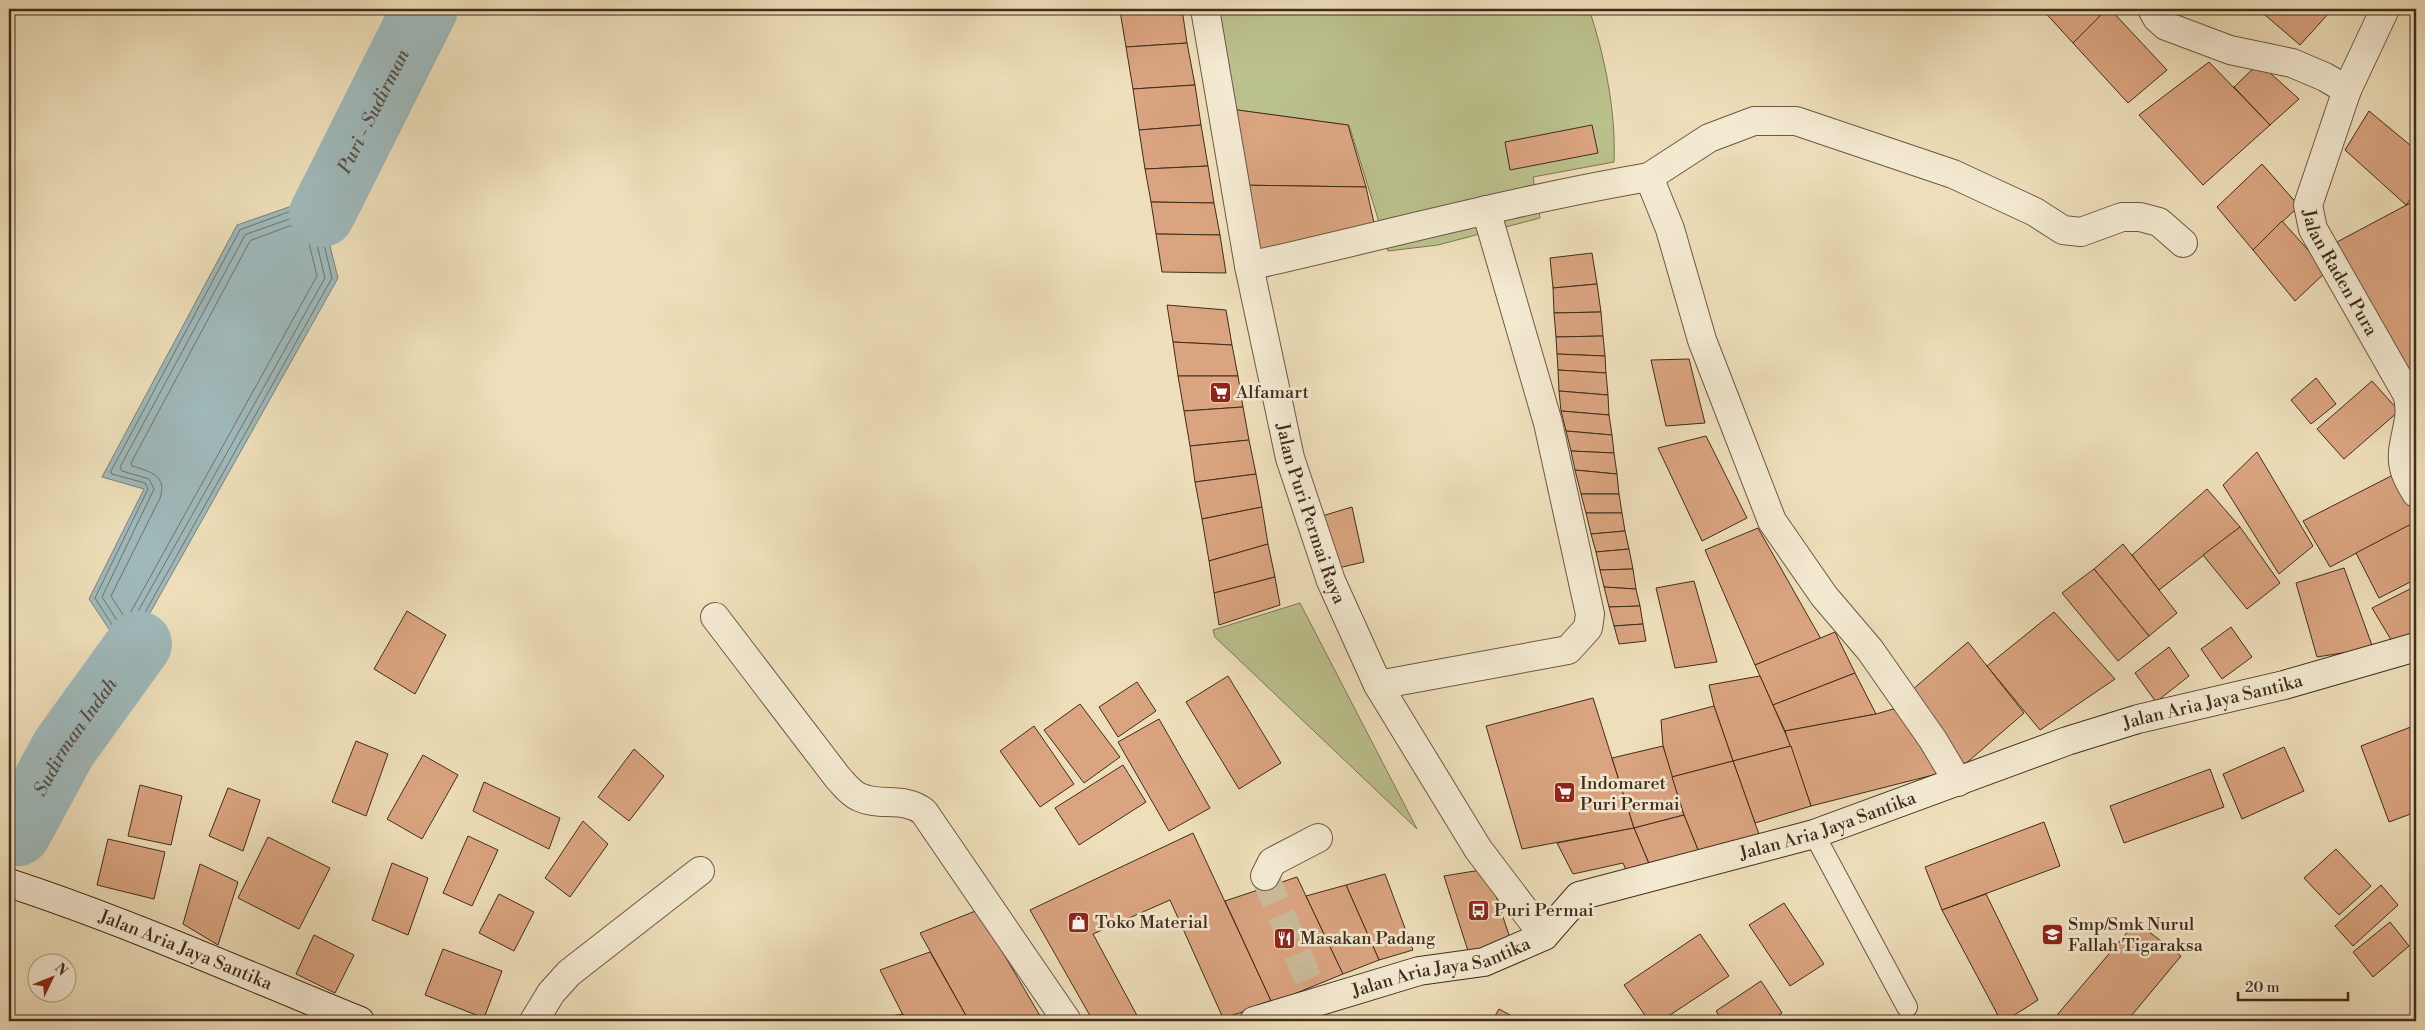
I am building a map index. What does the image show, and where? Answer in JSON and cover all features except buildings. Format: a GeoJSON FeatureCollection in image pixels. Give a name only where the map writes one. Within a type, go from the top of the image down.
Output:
{"type":"FeatureCollection","features":[{"type":"Feature","properties":{"kind":"street","name":"Jalan Puri Permai Raya"},"geometry":{"type":"LineString","coordinates":[[1205,9],[1249,266],[1290,458],[1331,581],[1378,685],[1478,849],[1544,936]]}},
{"type":"Feature","properties":{"kind":"street"},"geometry":{"type":"LineString","coordinates":[[2152,9],[2157,18],[2166,26],[2230,50],[2292,63],[2325,77],[2347,90]]}},
{"type":"Feature","properties":{"kind":"street","name":"Jalan Raden Pura"},"geometry":{"type":"LineString","coordinates":[[2384,9],[2347,90],[2308,205],[2313,228],[2408,394],[2411,405],[2411,417],[2403,454],[2404,467],[2412,486]]}},
{"type":"Feature","properties":{"kind":"street"},"geometry":{"type":"LineString","coordinates":[[1249,266],[1438,223],[1486,210],[1649,177],[1709,138],[1754,121],[1796,120],[1953,174],[2035,212],[2063,230],[2081,232],[2122,217],[2140,217],[2159,222],[2183,243]]}},
{"type":"Feature","properties":{"kind":"street"},"geometry":{"type":"LineString","coordinates":[[1649,177],[1670,229],[1702,340],[1772,521],[1824,596],[1870,650],[1928,733],[1958,782]]}},
{"type":"Feature","properties":{"kind":"street"},"geometry":{"type":"LineString","coordinates":[[1378,685],[1568,650],[1588,628],[1590,614],[1548,424],[1486,210]]}},
{"type":"Feature","properties":{"kind":"street"},"geometry":{"type":"LineString","coordinates":[[715,617],[838,778],[852,793],[866,799],[910,803],[924,812],[1066,1021]]}},
{"type":"Feature","properties":{"kind":"street","name":"Jalan Aria Jaya Santika"},"geometry":{"type":"LineString","coordinates":[[1254,1021],[1316,996],[1419,971],[1484,962],[1544,936],[1579,896],[1814,834],[2067,741],[2138,719],[2284,686],[2416,647]]}},
{"type":"Feature","properties":{"kind":"street"},"geometry":{"type":"LineString","coordinates":[[1265,876],[1272,862],[1318,838]]}},
{"type":"Feature","properties":{"kind":"street"},"geometry":{"type":"LineString","coordinates":[[534,1021],[570,972],[700,870]]}},
{"type":"Feature","properties":{"kind":"street","name":"Jalan Aria Jaya Santika"},"geometry":{"type":"LineString","coordinates":[[9,883],[153,937],[360,1021]]}},
{"type":"Feature","properties":{"kind":"lane"},"geometry":{"type":"LineString","coordinates":[[1814,834],[1907,1007]]}},
{"type":"Feature","properties":{"kind":"green space"},"geometry":{"type":"Polygon","coordinates":[[[1205,9],[1589,9],[1600,46],[1608,84],[1613,123],[1614,162],[1533,177],[1540,218],[1438,245],[1388,251],[1349,125],[1222,108],[1205,9]]]}},
{"type":"Feature","properties":{"kind":"green space"},"geometry":{"type":"Polygon","coordinates":[[[1300,603],[1417,829],[1215,637],[1213,630],[1300,603]]]}},
{"type":"Feature","properties":{"kind":"water"},"geometry":{"type":"Polygon","coordinates":[[[289,207],[322,214],[338,278],[146,620],[139,644],[115,638],[89,599],[144,489],[102,477],[237,225],[289,207]]]}},
{"type":"Feature","properties":{"kind":"waterway","name":"Puri - Sudirman"},"geometry":{"type":"LineString","coordinates":[[322,214],[425,9]]}},
{"type":"Feature","properties":{"kind":"waterway","name":"Sudirman Indah"},"geometry":{"type":"LineString","coordinates":[[18,833],[64,748],[139,644]]}},
{"type":"Feature","properties":{"kind":"tunnel"},"geometry":{"type":"LineString","coordinates":[[1265,876],[1313,991]]}},
{"type":"Feature","properties":{"kind":"place","name":"Alfamart"},"geometry":{"type":"Point","coordinates":[1220,392]}},
{"type":"Feature","properties":{"kind":"place","name":"Indomaret Puri Permai"},"geometry":{"type":"Point","coordinates":[1564,793]}},
{"type":"Feature","properties":{"kind":"place","name":"Puri Permai"},"geometry":{"type":"Point","coordinates":[1478,910]}},
{"type":"Feature","properties":{"kind":"place","name":"Toko Material"},"geometry":{"type":"Point","coordinates":[1079,922]}},
{"type":"Feature","properties":{"kind":"place","name":"Smp/Smk Nurul Fallah Tigaraksa"},"geometry":{"type":"Point","coordinates":[2052,934]}},
{"type":"Feature","properties":{"kind":"place","name":"Masakan Padang"},"geometry":{"type":"Point","coordinates":[1284,938]}}]}
